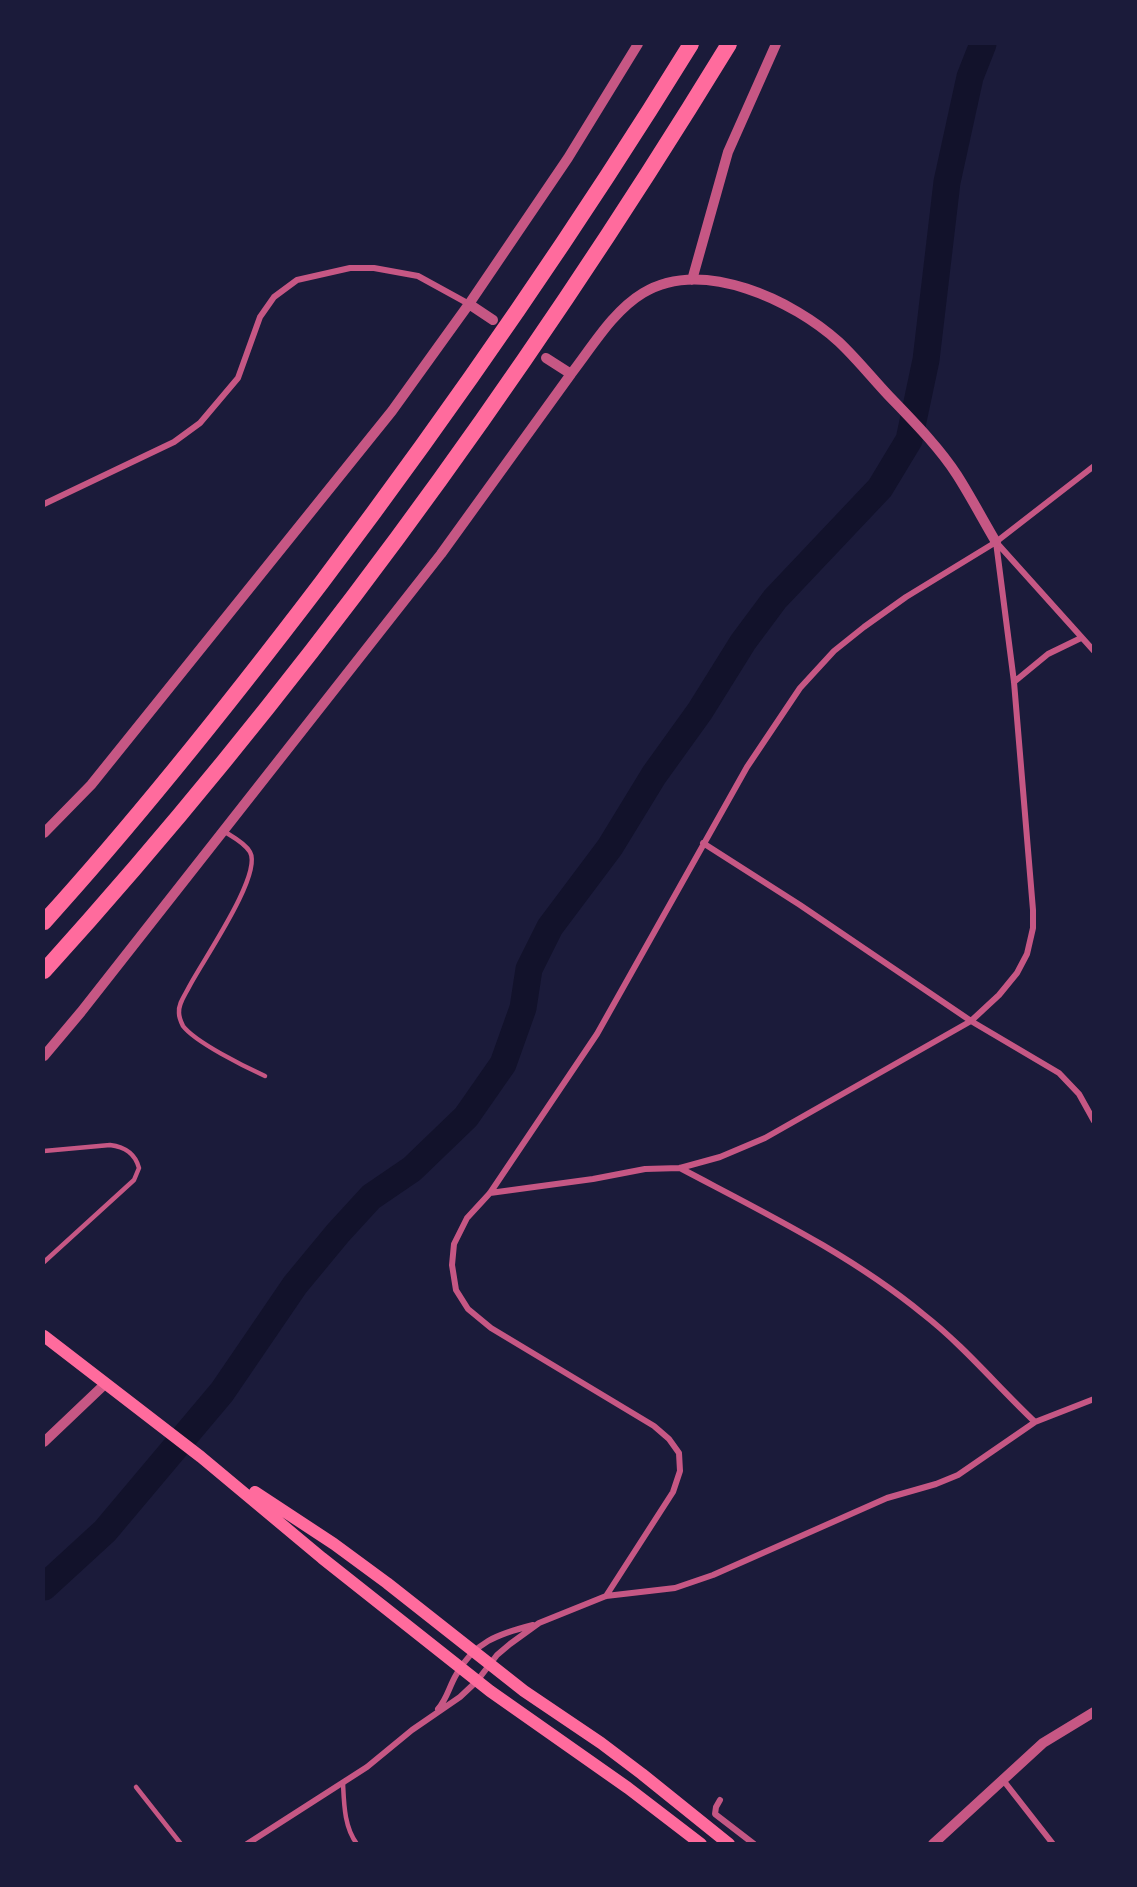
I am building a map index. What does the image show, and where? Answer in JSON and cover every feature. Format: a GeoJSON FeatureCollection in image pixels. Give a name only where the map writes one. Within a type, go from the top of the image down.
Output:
{"type":"FeatureCollection","features":[{"type":"Feature","properties":{"kind":"highway"},"geometry":{"type":"LineString","coordinates":[[44,922],[182,762],[393,488],[577,225],[691,44]]}},
{"type":"Feature","properties":{"kind":"highway"},"geometry":{"type":"LineString","coordinates":[[44,970],[207,782],[315,647],[421,505],[523,362],[603,244],[729,44]]}},
{"type":"Feature","properties":{"kind":"main road"},"geometry":{"type":"LineString","coordinates":[[44,1336],[201,1457],[322,1558],[460,1668],[628,1788],[701,1844]]}},
{"type":"Feature","properties":{"kind":"main road"},"geometry":{"type":"LineString","coordinates":[[201,1457],[334,1544],[440,1623],[524,1691],[642,1774],[729,1844]]}},
{"type":"Feature","properties":{"kind":"street"},"geometry":{"type":"LineString","coordinates":[[44,833],[91,785],[392,411],[469,304],[568,158],[638,44]]}},
{"type":"Feature","properties":{"kind":"street"},"geometry":{"type":"LineString","coordinates":[[692,280],[728,152],[776,44]]}},
{"type":"Feature","properties":{"kind":"street"},"geometry":{"type":"LineString","coordinates":[[44,504],[174,442],[200,423],[238,378],[260,317],[274,297],[297,280],[350,268],[374,268],[418,276],[493,320]]}},
{"type":"Feature","properties":{"kind":"street"},"geometry":{"type":"LineString","coordinates":[[44,1056],[441,554],[571,374],[629,303],[645,292],[662,285],[692,280],[727,282],[777,300],[809,318],[840,343],[912,420],[956,474],[996,543],[1094,651]]}},
{"type":"Feature","properties":{"kind":"street"},"geometry":{"type":"LineString","coordinates":[[546,358],[571,374]]}},
{"type":"Feature","properties":{"kind":"street"},"geometry":{"type":"LineString","coordinates":[[606,1596],[673,1492],[680,1471],[679,1454],[669,1439],[654,1426],[491,1328],[468,1309],[456,1290],[452,1265],[454,1244],[467,1218],[490,1193],[597,1034],[703,843],[761,746],[800,688],[834,651],[906,597],[996,543],[1094,466]]}},
{"type":"Feature","properties":{"kind":"street"},"geometry":{"type":"LineString","coordinates":[[490,1193],[593,1179],[645,1169],[680,1168],[720,1158],[765,1138],[921,1049],[950,1035],[971,1021],[999,995],[1017,973],[1027,954],[1033,928],[1033,910],[1014,682],[996,543]]}},
{"type":"Feature","properties":{"kind":"street"},"geometry":{"type":"LineString","coordinates":[[1014,682],[1048,654],[1082,638]]}},
{"type":"Feature","properties":{"kind":"street"},"geometry":{"type":"LineString","coordinates":[[703,843],[800,905],[971,1021],[1059,1073],[1079,1094],[1094,1120]]}},
{"type":"Feature","properties":{"kind":"street"},"geometry":{"type":"LineString","coordinates":[[680,1168],[786,1224],[866,1272],[923,1314],[969,1355],[996,1385],[1035,1422]]}},
{"type":"Feature","properties":{"kind":"street"},"geometry":{"type":"LineString","coordinates":[[44,1442],[105,1384]]}},
{"type":"Feature","properties":{"kind":"street"},"geometry":{"type":"LineString","coordinates":[[434,1715],[442,1705],[460,1668],[484,1643],[495,1637],[539,1623],[606,1596],[651,1592],[697,1581],[887,1498],[958,1475],[1035,1422],[1094,1399]]}},
{"type":"Feature","properties":{"kind":"street"},"geometry":{"type":"LineString","coordinates":[[248,1844],[367,1767],[434,1715],[460,1698],[510,1644],[539,1623]]}},
{"type":"Feature","properties":{"kind":"street"},"geometry":{"type":"LineString","coordinates":[[933,1844],[1043,1743],[1094,1712]]}},
{"type":"Feature","properties":{"kind":"street"},"geometry":{"type":"LineString","coordinates":[[1003,1780],[1053,1844]]}},
{"type":"Feature","properties":{"kind":"street"},"geometry":{"type":"LineString","coordinates":[[720,1800],[716,1814],[754,1844]]}},
{"type":"Feature","properties":{"kind":"lane"},"geometry":{"type":"LineString","coordinates":[[223,830],[243,844],[251,853],[250,875],[231,914],[195,974],[180,1003],[178,1012],[184,1026],[198,1038],[236,1063],[265,1076]]}},
{"type":"Feature","properties":{"kind":"lane"},"geometry":{"type":"LineString","coordinates":[[44,1151],[110,1145],[131,1153],[139,1168],[134,1180],[44,1262]]}},
{"type":"Feature","properties":{"kind":"lane"},"geometry":{"type":"LineString","coordinates":[[343,1783],[350,1835],[357,1844]]}},
{"type":"Feature","properties":{"kind":"lane"},"geometry":{"type":"LineString","coordinates":[[136,1787],[181,1844]]}},
{"type":"Feature","properties":{"kind":"waterway"},"geometry":{"type":"LineString","coordinates":[[44,1587],[105,1531],[222,1392],[295,1285],[338,1233],[371,1197],[412,1169],[466,1117],[503,1064],[523,1008],[529,969],[550,927],[610,847],[654,775],[700,711],[743,642],[775,599],[880,488],[909,440],[926,360],[947,182],[970,77],[983,44]]}}]}
